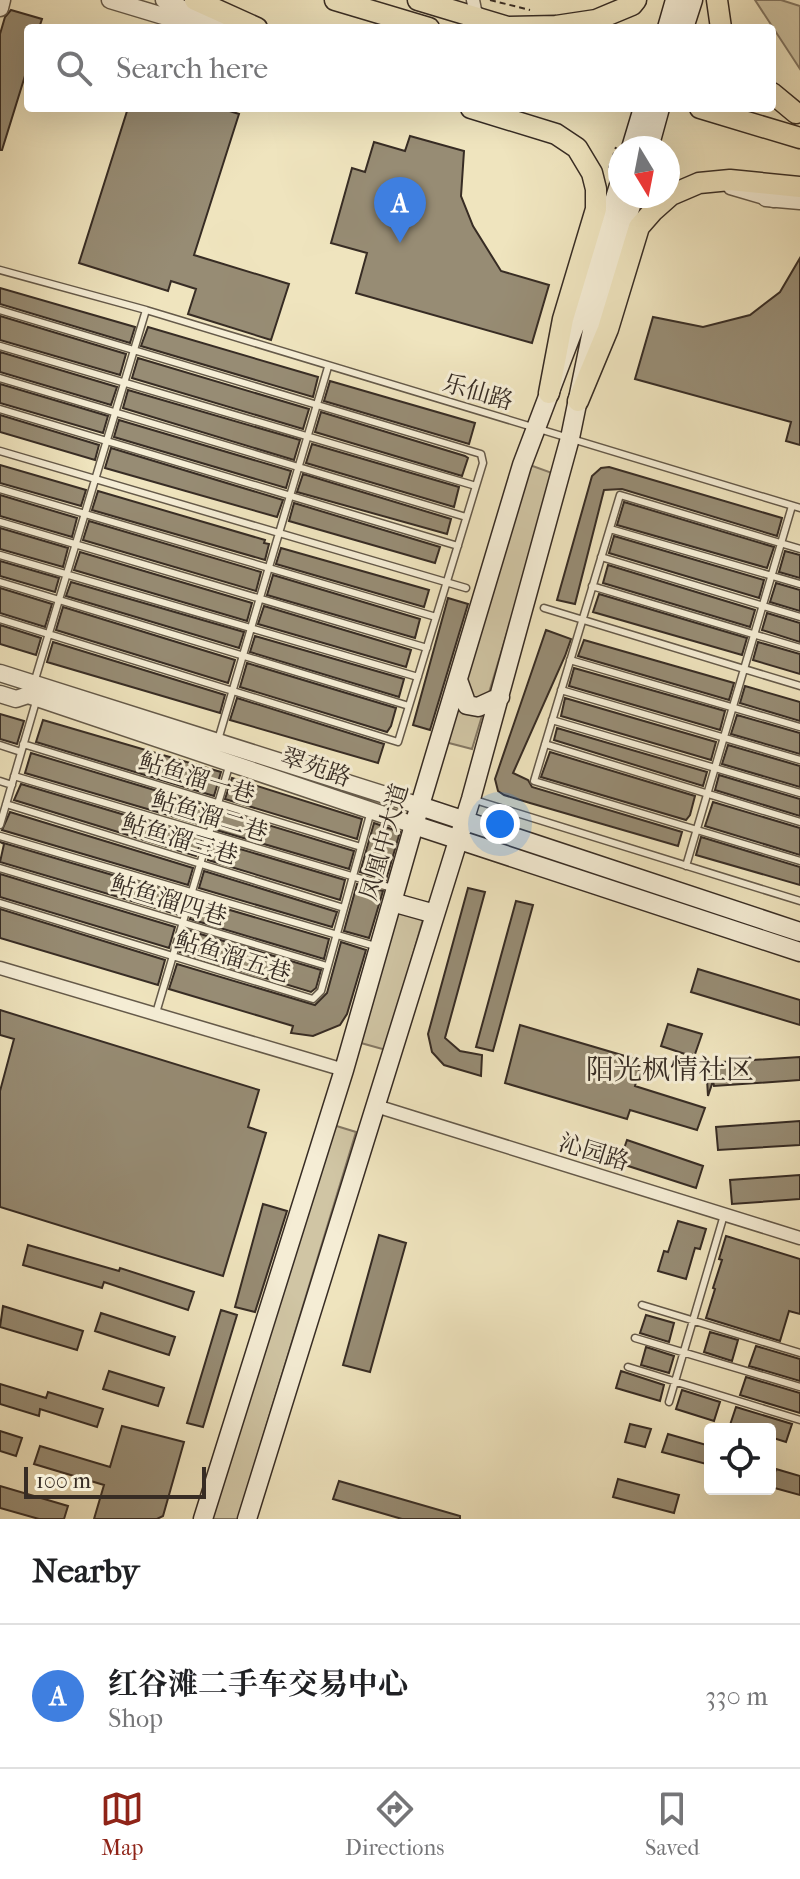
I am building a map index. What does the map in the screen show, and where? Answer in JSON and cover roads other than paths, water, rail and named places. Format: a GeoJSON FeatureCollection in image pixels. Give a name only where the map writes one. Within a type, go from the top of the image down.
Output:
{"type":"FeatureCollection","features":[{"type":"Feature","properties":{"kind":"highway"},"geometry":{"type":"LineString","coordinates":[[195,0],[248,24]]}},
{"type":"Feature","properties":{"kind":"highway"},"geometry":{"type":"LineString","coordinates":[[335,0],[416,24]]}},
{"type":"Feature","properties":{"kind":"highway"},"geometry":{"type":"LineString","coordinates":[[418,0],[481,6],[505,24]]}},
{"type":"Feature","properties":{"kind":"highway"},"geometry":{"type":"LineString","coordinates":[[569,24],[596,20],[632,5],[636,0]]}},
{"type":"Feature","properties":{"kind":"highway"},"geometry":{"type":"LineString","coordinates":[[717,0],[720,24]]}},
{"type":"Feature","properties":{"kind":"highway"},"geometry":{"type":"LineString","coordinates":[[776,96],[798,114]]}},
{"type":"Feature","properties":{"kind":"highway"},"geometry":{"type":"LineString","coordinates":[[776,108],[798,114]]}},
{"type":"Feature","properties":{"kind":"highway"},"geometry":{"type":"LineString","coordinates":[[484,112],[556,134],[577,148],[594,181],[596,209],[563,319],[549,393]]}},
{"type":"Feature","properties":{"kind":"highway"},"geometry":{"type":"LineString","coordinates":[[713,112],[800,138]]}},
{"type":"Feature","properties":{"kind":"highway"},"geometry":{"type":"LineString","coordinates":[[578,401],[608,329],[639,227],[671,195],[699,183],[730,180],[800,187]]}},
{"type":"Feature","properties":{"kind":"main road"},"geometry":{"type":"LineString","coordinates":[[668,24],[675,0]]}},
{"type":"Feature","properties":{"kind":"main road"},"geometry":{"type":"LineString","coordinates":[[685,24],[693,0]]}},
{"type":"Feature","properties":{"kind":"main road"},"geometry":{"type":"LineString","coordinates":[[628,136],[641,112]]}},
{"type":"Feature","properties":{"kind":"main road"},"geometry":{"type":"LineString","coordinates":[[652,136],[659,112]]}},
{"type":"Feature","properties":{"kind":"main road","name":"凤凰中大道"},"geometry":{"type":"LineString","coordinates":[[203,1519],[344,1070],[522,465],[577,320],[608,200]]}},
{"type":"Feature","properties":{"kind":"main road"},"geometry":{"type":"LineString","coordinates":[[247,1519],[471,799],[570,438],[593,326],[630,208]]}},
{"type":"Feature","properties":{"kind":"main road"},"geometry":{"type":"LineString","coordinates":[[458,680],[467,705],[478,707],[500,697]]}},
{"type":"Feature","properties":{"kind":"main road","name":"翠苑路"},"geometry":{"type":"LineString","coordinates":[[420,806],[800,932]]}},
{"type":"Feature","properties":{"kind":"main road","name":"翠苑路"},"geometry":{"type":"LineString","coordinates":[[414,825],[800,952]]}},
{"type":"Feature","properties":{"kind":"main road"},"geometry":{"type":"LineString","coordinates":[[394,895],[435,914]]}},
{"type":"Feature","properties":{"kind":"street"},"geometry":{"type":"LineString","coordinates":[[0,8],[2,0]]}},
{"type":"Feature","properties":{"kind":"street"},"geometry":{"type":"LineString","coordinates":[[110,0],[190,24]]}},
{"type":"Feature","properties":{"kind":"street"},"geometry":{"type":"LineString","coordinates":[[164,0],[215,24]]}},
{"type":"Feature","properties":{"kind":"street"},"geometry":{"type":"LineString","coordinates":[[699,183],[738,190],[800,209]]}},
{"type":"Feature","properties":{"kind":"street"},"geometry":{"type":"LineString","coordinates":[[766,198],[800,201]]}},
{"type":"Feature","properties":{"kind":"street","name":"翠苑路"},"geometry":{"type":"LineString","coordinates":[[0,673],[35,691],[230,763],[414,825]]}},
{"type":"Feature","properties":{"kind":"street","name":"翠苑路"},"geometry":{"type":"LineString","coordinates":[[0,694],[16,699],[35,691],[217,741],[420,806]]}},
{"type":"Feature","properties":{"kind":"street"},"geometry":{"type":"LineString","coordinates":[[0,968],[344,1070]]}},
{"type":"Feature","properties":{"kind":"street","name":"沁园路"},"geometry":{"type":"LineString","coordinates":[[376,1106],[800,1238]]}},
{"type":"Feature","properties":{"kind":"lane","name":"乐仙路"},"geometry":{"type":"LineString","coordinates":[[0,270],[146,310],[796,507]]}},
{"type":"Feature","properties":{"kind":"lane"},"geometry":{"type":"LineString","coordinates":[[0,310],[481,454],[483,463],[398,742],[0,619]]}},
{"type":"Feature","properties":{"kind":"lane"},"geometry":{"type":"LineString","coordinates":[[0,824],[49,634],[146,310]]}},
{"type":"Feature","properties":{"kind":"lane"},"geometry":{"type":"LineString","coordinates":[[0,346],[476,486]]}},
{"type":"Feature","properties":{"kind":"lane"},"geometry":{"type":"LineString","coordinates":[[217,741],[328,367]]}},
{"type":"Feature","properties":{"kind":"lane"},"geometry":{"type":"LineString","coordinates":[[0,378],[466,517]]}},
{"type":"Feature","properties":{"kind":"lane"},"geometry":{"type":"LineString","coordinates":[[0,409],[458,546]]}},
{"type":"Feature","properties":{"kind":"lane"},"geometry":{"type":"LineString","coordinates":[[0,451],[466,588]]}},
{"type":"Feature","properties":{"kind":"lane"},"geometry":{"type":"LineString","coordinates":[[0,489],[436,617]]}},
{"type":"Feature","properties":{"kind":"lane"},"geometry":{"type":"LineString","coordinates":[[800,549],[620,495],[534,781],[800,861]]}},
{"type":"Feature","properties":{"kind":"lane"},"geometry":{"type":"LineString","coordinates":[[686,866],[781,544],[796,507]]}},
{"type":"Feature","properties":{"kind":"lane"},"geometry":{"type":"LineString","coordinates":[[0,522],[427,648]]}},
{"type":"Feature","properties":{"kind":"lane"},"geometry":{"type":"LineString","coordinates":[[610,529],[800,584]]}},
{"type":"Feature","properties":{"kind":"lane"},"geometry":{"type":"LineString","coordinates":[[0,555],[418,677]]}},
{"type":"Feature","properties":{"kind":"lane"},"geometry":{"type":"LineString","coordinates":[[601,557],[800,617]]}},
{"type":"Feature","properties":{"kind":"lane"},"geometry":{"type":"LineString","coordinates":[[0,582],[409,706]]}},
{"type":"Feature","properties":{"kind":"lane"},"geometry":{"type":"LineString","coordinates":[[592,586],[800,648]]}},
{"type":"Feature","properties":{"kind":"lane"},"geometry":{"type":"LineString","coordinates":[[544,608],[800,686]]}},
{"type":"Feature","properties":{"kind":"lane"},"geometry":{"type":"LineString","coordinates":[[570,660],[800,727]]}},
{"type":"Feature","properties":{"kind":"lane"},"geometry":{"type":"LineString","coordinates":[[561,690],[800,760]]}},
{"type":"Feature","properties":{"kind":"lane"},"geometry":{"type":"LineString","coordinates":[[552,720],[800,793]]}},
{"type":"Feature","properties":{"kind":"lane"},"geometry":{"type":"LineString","coordinates":[[545,744],[800,822]]}},
{"type":"Feature","properties":{"kind":"lane","name":"鲇鱼溜一巷"},"geometry":{"type":"LineString","coordinates":[[0,745],[22,748],[218,803],[361,847]]}},
{"type":"Feature","properties":{"kind":"lane"},"geometry":{"type":"LineString","coordinates":[[155,1014],[230,763]]}},
{"type":"Feature","properties":{"kind":"lane","name":"鲇鱼溜二巷"},"geometry":{"type":"LineString","coordinates":[[14,776],[352,878],[394,895]]}},
{"type":"Feature","properties":{"kind":"lane"},"geometry":{"type":"LineString","coordinates":[[0,781],[12,785]]}},
{"type":"Feature","properties":{"kind":"lane"},"geometry":{"type":"LineString","coordinates":[[471,799],[800,901]]}},
{"type":"Feature","properties":{"kind":"lane","name":"鲇鱼溜三巷"},"geometry":{"type":"LineString","coordinates":[[6,804],[344,908]]}},
{"type":"Feature","properties":{"kind":"lane","name":"鲇鱼溜五巷"},"geometry":{"type":"LineString","coordinates":[[0,903],[313,999],[321,991],[371,811]]}},
{"type":"Feature","properties":{"kind":"lane"},"geometry":{"type":"LineString","coordinates":[[0,836],[379,947]]}},
{"type":"Feature","properties":{"kind":"lane","name":"鲇鱼溜四巷"},"geometry":{"type":"LineString","coordinates":[[0,868],[327,966]]}},
{"type":"Feature","properties":{"kind":"lane"},"geometry":{"type":"LineString","coordinates":[[669,1402],[724,1215]]}},
{"type":"Feature","properties":{"kind":"lane"},"geometry":{"type":"LineString","coordinates":[[642,1305],[800,1353]]}},
{"type":"Feature","properties":{"kind":"lane"},"geometry":{"type":"LineString","coordinates":[[635,1338],[800,1387]]}},
{"type":"Feature","properties":{"kind":"lane"},"geometry":{"type":"LineString","coordinates":[[628,1367],[800,1420]]}},
{"type":"Feature","properties":{"kind":"place","name":"红谷滩二手车交易中心"},"geometry":{"type":"Point","coordinates":[400,243]}},
{"type":"Feature","properties":{"kind":"district","name":"阳光枫情社区"},"geometry":{"type":"Point","coordinates":[670,1069]}}]}
